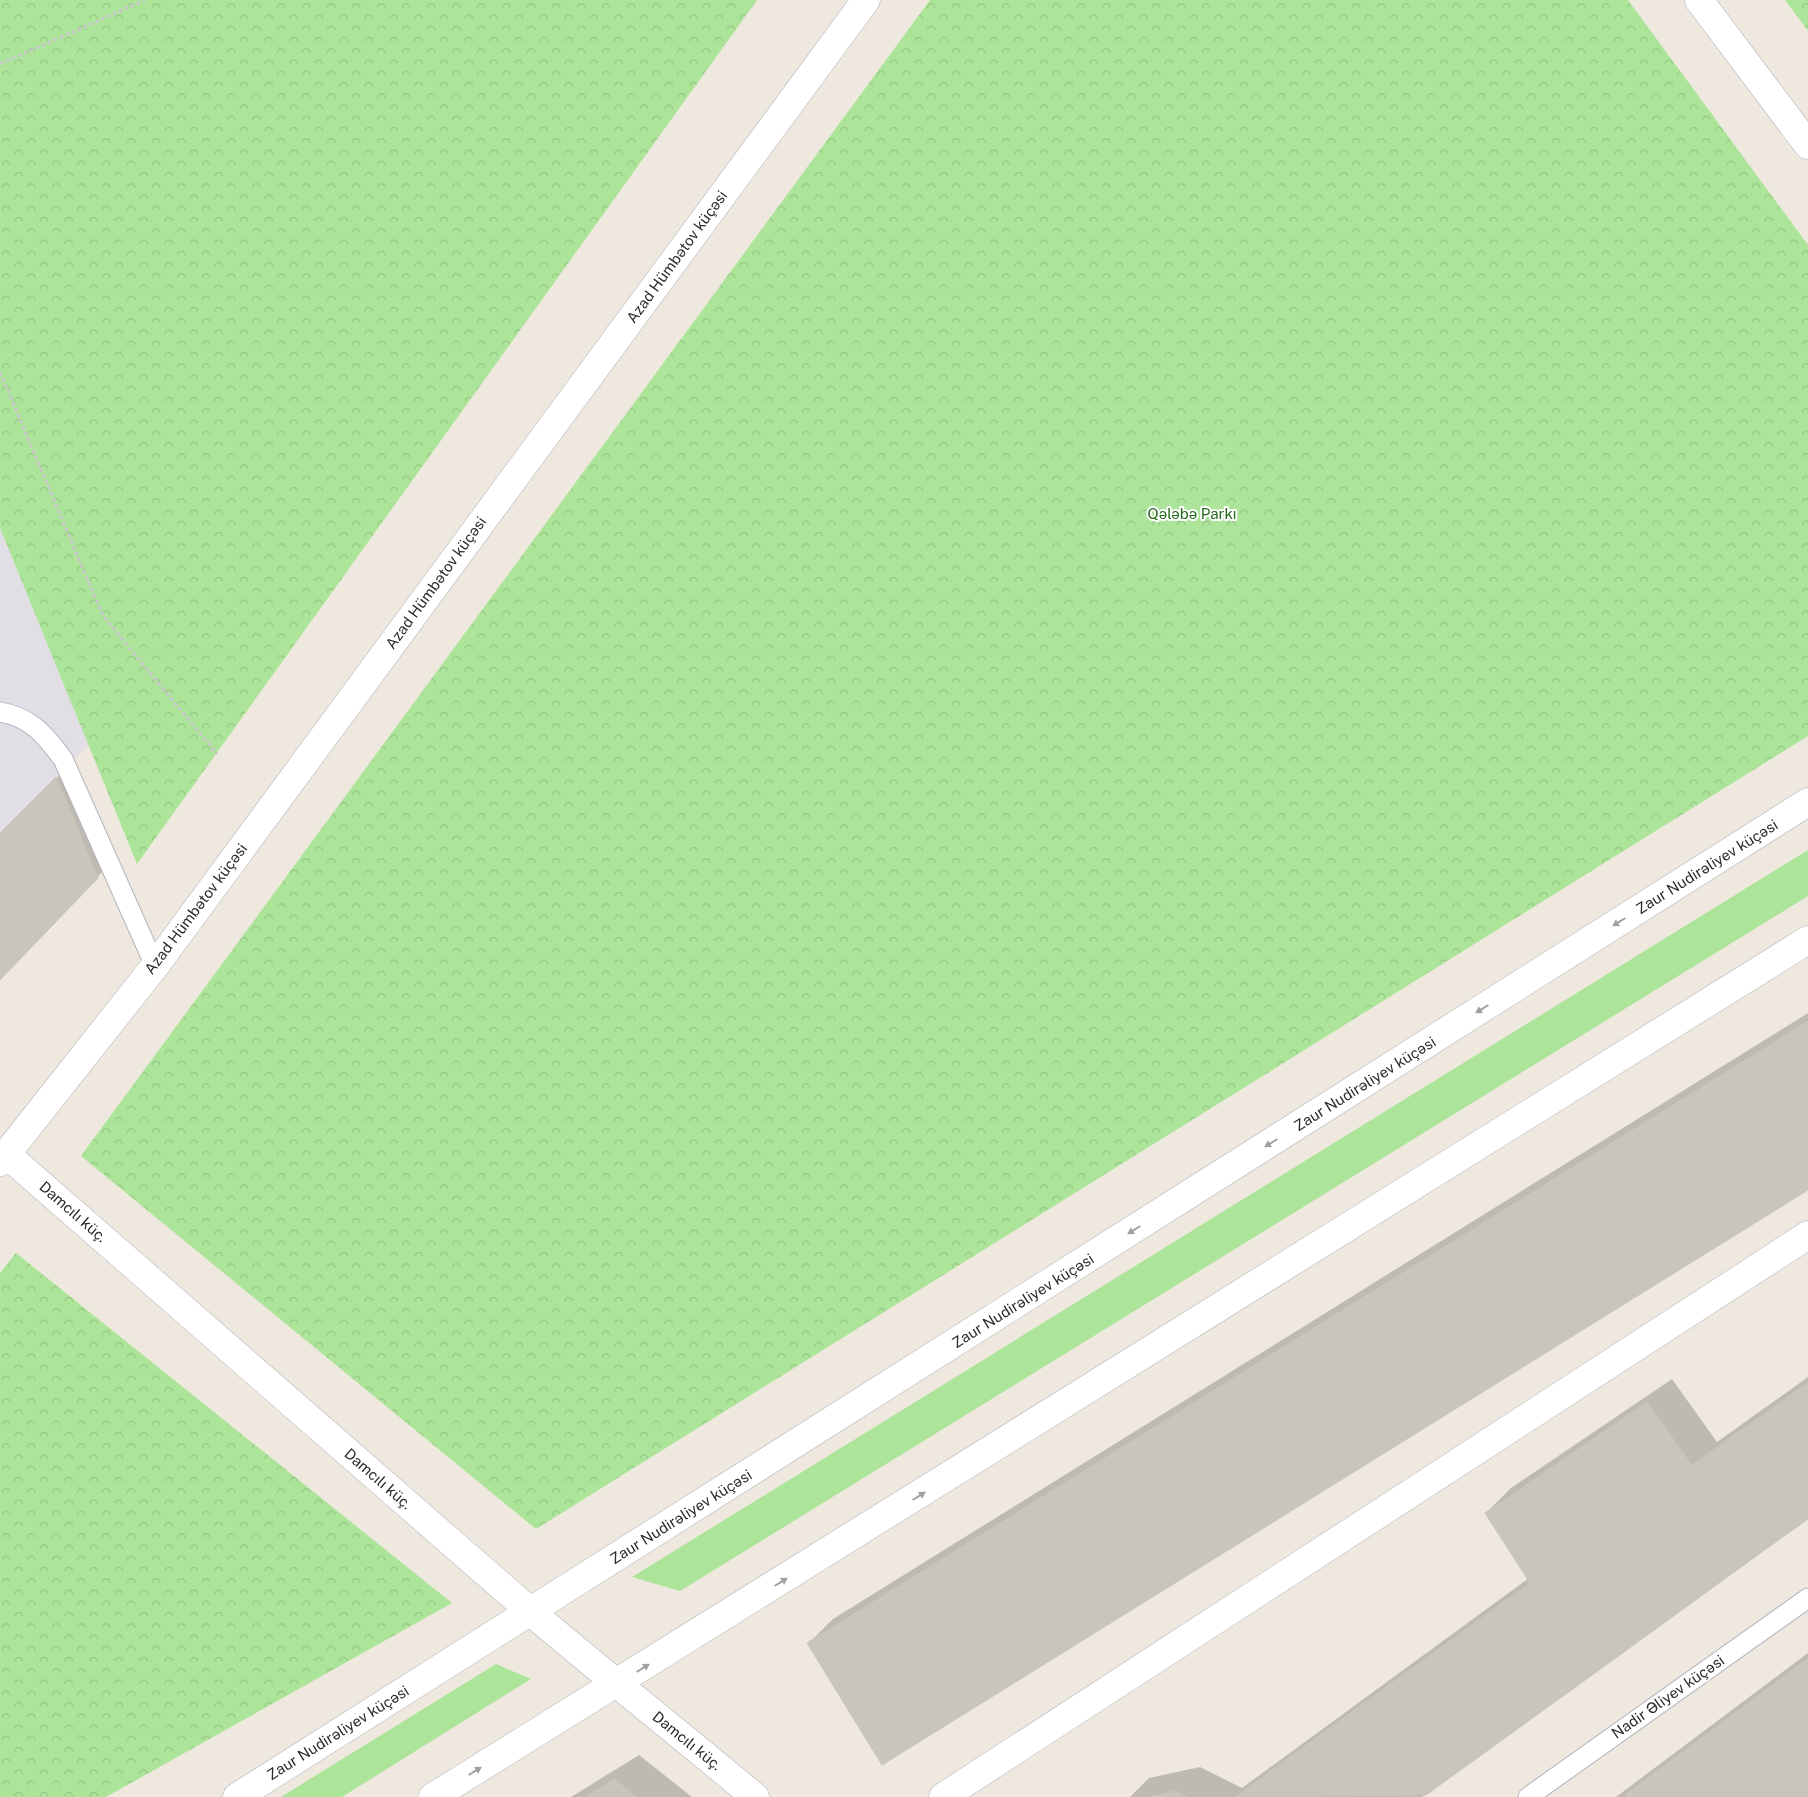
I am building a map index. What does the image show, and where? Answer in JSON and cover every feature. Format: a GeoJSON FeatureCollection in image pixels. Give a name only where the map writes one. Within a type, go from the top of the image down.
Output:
{"type":"FeatureCollection","features":[{"type":"Feature","properties":{"kind":"street","name":"Azad Hümbətov küçəsi"},"geometry":{"type":"LineString","coordinates":[[2,1157],[155,966],[866,0]]}},
{"type":"Feature","properties":{"kind":"street"},"geometry":{"type":"LineString","coordinates":[[1700,0],[1808,145]]}},
{"type":"Feature","properties":{"kind":"street","name":"Zaur Nudirəliyev küçəsi"},"geometry":{"type":"LineString","coordinates":[[237,1797],[1808,802]]}},
{"type":"Feature","properties":{"kind":"street"},"geometry":{"type":"LineString","coordinates":[[433,1797],[616,1685],[1808,940]]}},
{"type":"Feature","properties":{"kind":"street","name":"Damcılı küç."},"geometry":{"type":"LineString","coordinates":[[2,1157],[616,1685],[675,1730],[756,1797]]}},
{"type":"Feature","properties":{"kind":"street"},"geometry":{"type":"LineString","coordinates":[[943,1797],[1808,1234]]}},
{"type":"Feature","properties":{"kind":"lane"},"geometry":{"type":"LineString","coordinates":[[0,712],[14,714],[43,732],[63,759],[155,966]]}},
{"type":"Feature","properties":{"kind":"lane","name":"Nadir Əliyev küçəsi"},"geometry":{"type":"LineString","coordinates":[[1528,1797],[1808,1598]]}},
{"type":"Feature","properties":{"kind":"path"},"geometry":{"type":"LineString","coordinates":[[0,64],[145,0]]}},
{"type":"Feature","properties":{"kind":"path"},"geometry":{"type":"LineString","coordinates":[[0,372],[103,616],[217,754]]}},
{"type":"Feature","properties":{"kind":"shaded area"},"geometry":{"type":"Polygon","coordinates":[[[0,528],[89,745],[0,833],[0,528]]]}},
{"type":"Feature","properties":{"kind":"green space"},"geometry":{"type":"Polygon","coordinates":[[[0,0],[757,0],[137,864],[0,528],[0,0]]]}},
{"type":"Feature","properties":{"kind":"green space","name":"Qələbə Parkı"},"geometry":{"type":"Polygon","coordinates":[[[930,0],[1628,0],[1808,245],[1808,736],[536,1529],[81,1156],[930,0]]]}},
{"type":"Feature","properties":{"kind":"green space"},"geometry":{"type":"Polygon","coordinates":[[[1785,0],[1808,0],[1808,31],[1785,0]]]}},
{"type":"Feature","properties":{"kind":"green space"},"geometry":{"type":"Polygon","coordinates":[[[1808,850],[1808,896],[680,1591],[632,1577],[1808,850]]]}},
{"type":"Feature","properties":{"kind":"green space"},"geometry":{"type":"Polygon","coordinates":[[[16,1253],[452,1603],[106,1797],[0,1797],[0,1273],[16,1253]]]}},
{"type":"Feature","properties":{"kind":"green space"},"geometry":{"type":"Polygon","coordinates":[[[496,1664],[531,1679],[342,1797],[281,1797],[496,1664]]]}},
{"type":"Feature","properties":{"kind":"building"},"geometry":{"type":"Polygon","coordinates":[[[56,777],[98,878],[0,980],[0,833],[56,777]]]}},
{"type":"Feature","properties":{"kind":"building"},"geometry":{"type":"Polygon","coordinates":[[[1808,1021],[1808,1190],[882,1765],[807,1643],[1808,1021]]]}},
{"type":"Feature","properties":{"kind":"building"},"geometry":{"type":"Polygon","coordinates":[[[1808,1383],[1808,1519],[1756,1556],[1692,1465],[1808,1383]]]}},
{"type":"Feature","properties":{"kind":"building"},"geometry":{"type":"Polygon","coordinates":[[[1647,1402],[1756,1556],[1595,1673],[1530,1583],[1485,1513],[1647,1402]]]}},
{"type":"Feature","properties":{"kind":"building"},"geometry":{"type":"Polygon","coordinates":[[[1530,1583],[1595,1673],[1426,1795],[1361,1705],[1530,1583]]]}},
{"type":"Feature","properties":{"kind":"building"},"geometry":{"type":"Polygon","coordinates":[[[1808,1658],[1808,1797],[1628,1797],[1626,1794],[1808,1658]]]}},
{"type":"Feature","properties":{"kind":"building"},"geometry":{"type":"Polygon","coordinates":[[[1361,1705],[1426,1795],[1235,1797],[1361,1705]]]}},
{"type":"Feature","properties":{"kind":"building"},"geometry":{"type":"Polygon","coordinates":[[[614,1779],[637,1797],[585,1797],[614,1779]]]}},
{"type":"Feature","properties":{"kind":"building"},"geometry":{"type":"Polygon","coordinates":[[[1175,1791],[1187,1797],[1149,1797],[1175,1791]]]}}]}
